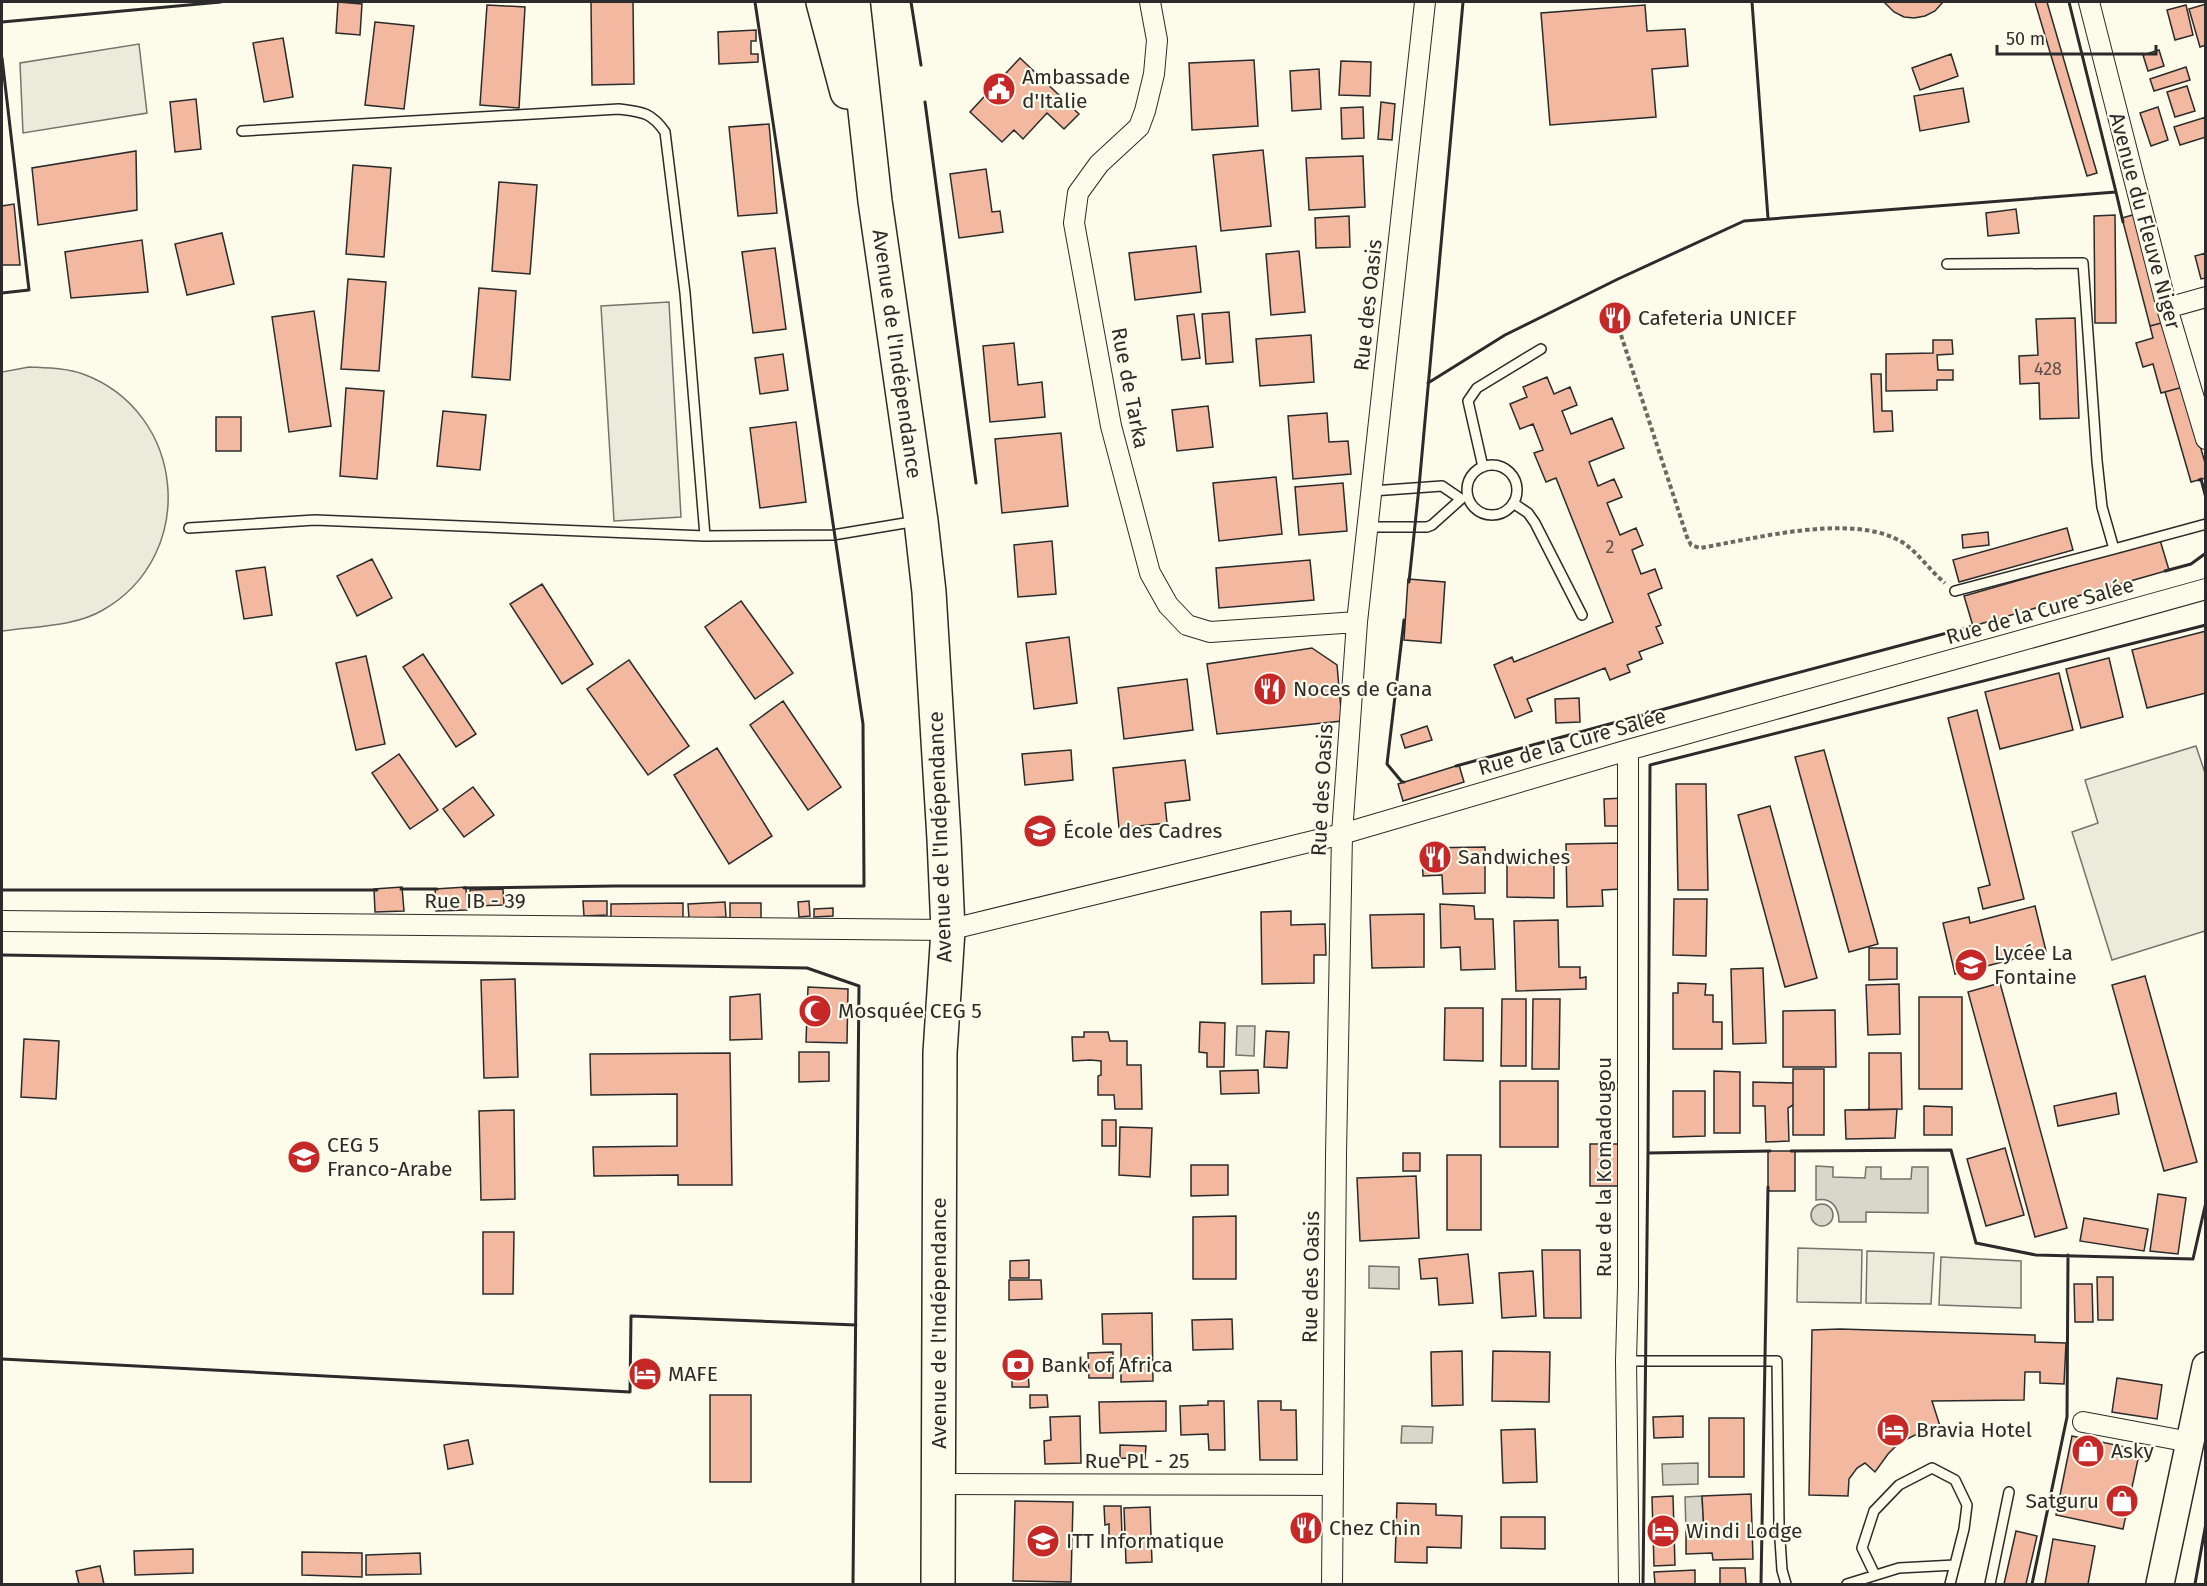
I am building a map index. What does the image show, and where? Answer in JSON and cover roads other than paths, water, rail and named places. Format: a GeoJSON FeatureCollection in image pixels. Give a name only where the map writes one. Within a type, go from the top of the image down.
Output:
{"type":"FeatureCollection","features":[{"type":"Feature","properties":{"kind":"highway","name":"Avenue de l'Indépendance"},"geometry":{"type":"LineString","coordinates":[[823,2],[875,201]]}},
{"type":"Feature","properties":{"kind":"highway","name":"Avenue de l'Indépendance"},"geometry":{"type":"LineString","coordinates":[[853,2],[875,201],[929,592],[948,930],[940,1053],[938,1584]]}},
{"type":"Feature","properties":{"kind":"street","name":"Rue de Tarka"},"geometry":{"type":"LineString","coordinates":[[1150,2],[1157,40],[1154,74],[1145,111],[1139,127],[1099,164],[1078,193],[1074,223],[1111,426],[1150,573],[1168,606],[1187,625],[1210,632],[1357,622]]}},
{"type":"Feature","properties":{"kind":"street","name":"Rue des Oasis"},"geometry":{"type":"LineString","coordinates":[[1332,1584],[1342,834],[1357,622],[1425,2]]}},
{"type":"Feature","properties":{"kind":"street","name":"Avenue du Fleuve Niger"},"geometry":{"type":"LineString","coordinates":[[2089,2],[2167,308],[2205,440]]}},
{"type":"Feature","properties":{"kind":"street"},"geometry":{"type":"LineString","coordinates":[[2167,308],[2205,297]]}},
{"type":"Feature","properties":{"kind":"street","name":"Rue de la Cure Salée"},"geometry":{"type":"LineString","coordinates":[[948,930],[1342,834],[1628,750],[2205,589]]}},
{"type":"Feature","properties":{"kind":"street","name":"Rue de la Komadougou"},"geometry":{"type":"LineString","coordinates":[[1628,750],[1626,1361],[1629,1584]]}},
{"type":"Feature","properties":{"kind":"street","name":"Rue IB - 39"},"geometry":{"type":"LineString","coordinates":[[2,921],[948,930]]}},
{"type":"Feature","properties":{"kind":"street"},"geometry":{"type":"LineString","coordinates":[[2160,1584],[2195,1447],[2205,1366]]}},
{"type":"Feature","properties":{"kind":"street"},"geometry":{"type":"LineString","coordinates":[[2083,1422],[2195,1447]]}},
{"type":"Feature","properties":{"kind":"street","name":"Rue PL - 25"},"geometry":{"type":"LineString","coordinates":[[940,1484],[1333,1485]]}},
{"type":"Feature","properties":{"kind":"lane"},"geometry":{"type":"LineString","coordinates":[[242,131],[619,108],[645,113],[656,119],[665,132],[685,292],[705,536]]}},
{"type":"Feature","properties":{"kind":"lane"},"geometry":{"type":"LineString","coordinates":[[1947,264],[2083,263],[2097,461],[2102,507],[2114,549]]}},
{"type":"Feature","properties":{"kind":"lane"},"geometry":{"type":"LineString","coordinates":[[1483,467],[1468,401],[1477,388],[1541,349]]}},
{"type":"Feature","properties":{"kind":"lane"},"geometry":{"type":"LineString","coordinates":[[1367,527],[1427,527],[1432,525],[1465,498],[1473,474],[1483,467],[1495,465],[1503,467],[1510,472],[1517,487],[1513,503],[1501,513],[1485,514],[1465,498],[1442,486],[1372,490]]}},
{"type":"Feature","properties":{"kind":"lane"},"geometry":{"type":"LineString","coordinates":[[1513,503],[1528,513],[1535,523],[1582,615]]}},
{"type":"Feature","properties":{"kind":"lane"},"geometry":{"type":"LineString","coordinates":[[189,528],[315,520],[705,536],[833,535],[921,521]]}},
{"type":"Feature","properties":{"kind":"lane"},"geometry":{"type":"LineString","coordinates":[[1955,591],[2205,524]]}},
{"type":"Feature","properties":{"kind":"lane"},"geometry":{"type":"LineString","coordinates":[[1626,1361],[1778,1361],[1779,1524],[1782,1570],[1786,1584]]}},
{"type":"Feature","properties":{"kind":"lane"},"geometry":{"type":"LineString","coordinates":[[1875,1575],[1862,1548],[1874,1511],[1899,1485],[1932,1468],[1955,1480],[1967,1505],[1964,1529],[1950,1584]]}},
{"type":"Feature","properties":{"kind":"lane"},"geometry":{"type":"LineString","coordinates":[[1990,1584],[2009,1492]]}},
{"type":"Feature","properties":{"kind":"lane"},"geometry":{"type":"LineString","coordinates":[[1847,1584],[1899,1568],[1954,1565]]}},
{"type":"Feature","properties":{"kind":"place","name":"Ambassade d'Italie"},"geometry":{"type":"Point","coordinates":[999,89]}},
{"type":"Feature","properties":{"kind":"place","name":"Cafeteria UNICEF"},"geometry":{"type":"Point","coordinates":[1615,318]}},
{"type":"Feature","properties":{"kind":"place","name":"Noces de Cana"},"geometry":{"type":"Point","coordinates":[1270,689]}},
{"type":"Feature","properties":{"kind":"place","name":"École des Cadres"},"geometry":{"type":"Point","coordinates":[1040,831]}},
{"type":"Feature","properties":{"kind":"place","name":"Sandwiches"},"geometry":{"type":"Point","coordinates":[1435,857]}},
{"type":"Feature","properties":{"kind":"place","name":"Lycée La Fontaine"},"geometry":{"type":"Point","coordinates":[1971,965]}},
{"type":"Feature","properties":{"kind":"place","name":"Mosquée CEG 5"},"geometry":{"type":"Point","coordinates":[815,1011]}},
{"type":"Feature","properties":{"kind":"place","name":"CEG 5 Franco-Arabe"},"geometry":{"type":"Point","coordinates":[304,1157]}},
{"type":"Feature","properties":{"kind":"place","name":"Bank of Africa"},"geometry":{"type":"Point","coordinates":[1018,1365]}},
{"type":"Feature","properties":{"kind":"place","name":"MAFE"},"geometry":{"type":"Point","coordinates":[645,1374]}},
{"type":"Feature","properties":{"kind":"place","name":"Bravia Hotel"},"geometry":{"type":"Point","coordinates":[1893,1430]}},
{"type":"Feature","properties":{"kind":"place","name":"Asky"},"geometry":{"type":"Point","coordinates":[2088,1451]}},
{"type":"Feature","properties":{"kind":"place","name":"Satguru"},"geometry":{"type":"Point","coordinates":[2122,1501]}},
{"type":"Feature","properties":{"kind":"place","name":"Chez Chin"},"geometry":{"type":"Point","coordinates":[1306,1528]}},
{"type":"Feature","properties":{"kind":"place","name":"Windi Lodge"},"geometry":{"type":"Point","coordinates":[1663,1531]}},
{"type":"Feature","properties":{"kind":"place","name":"ITT Informatique"},"geometry":{"type":"Point","coordinates":[1043,1541]}}]}
